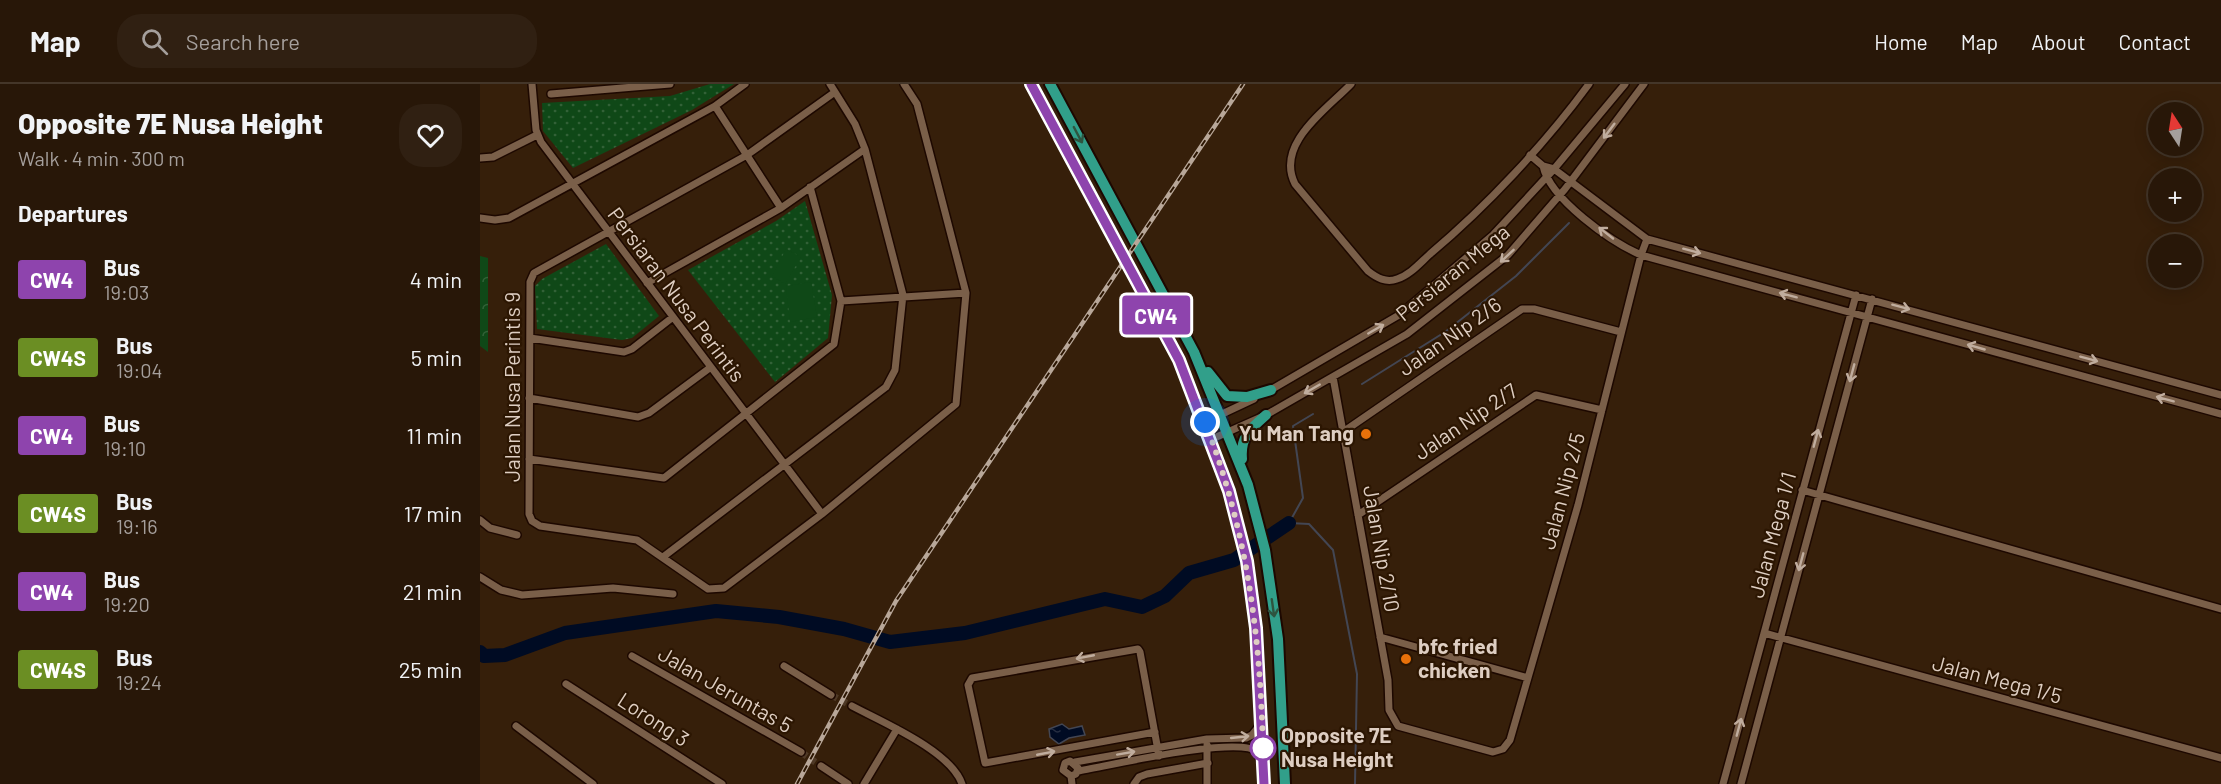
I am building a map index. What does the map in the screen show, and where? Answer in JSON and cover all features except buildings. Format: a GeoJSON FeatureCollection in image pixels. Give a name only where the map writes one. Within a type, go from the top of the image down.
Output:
{"type":"FeatureCollection","features":[{"type":"Feature","properties":{"kind":"main road"},"geometry":{"type":"LineString","coordinates":[[1031,84],[1179,360],[1212,439],[1229,491],[1247,561],[1256,628],[1264,780]]}},
{"type":"Feature","properties":{"kind":"main road"},"geometry":{"type":"LineString","coordinates":[[1050,84],[1194,352],[1229,432],[1248,485],[1265,550],[1278,639],[1285,784]]}},
{"type":"Feature","properties":{"kind":"main road"},"geometry":{"type":"LineString","coordinates":[[1194,352],[1227,396],[1247,397],[1271,390]]}},
{"type":"Feature","properties":{"kind":"main road"},"geometry":{"type":"LineString","coordinates":[[1248,485],[1241,445],[1250,429],[1266,415]]}},
{"type":"Feature","properties":{"kind":"street","name":"Persiaran Nusa Perintis"},"geometry":{"type":"LineString","coordinates":[[532,84],[537,135],[822,514]]}},
{"type":"Feature","properties":{"kind":"street"},"geometry":{"type":"LineString","coordinates":[[480,218],[495,220],[509,218],[715,106],[745,84]]}},
{"type":"Feature","properties":{"kind":"street"},"geometry":{"type":"LineString","coordinates":[[830,84],[855,124],[865,149],[903,295],[895,370],[886,387],[663,557],[708,589],[717,591],[724,588],[822,514],[956,404],[966,293],[917,104],[904,84]]}},
{"type":"Feature","properties":{"kind":"street"},"geometry":{"type":"LineString","coordinates":[[1351,84],[1300,138],[1291,152],[1291,176],[1295,184],[1368,271],[1382,280],[1399,279],[1452,235],[1530,155],[1589,84]]}},
{"type":"Feature","properties":{"kind":"street","name":"Persiaran Mega"},"geometry":{"type":"LineString","coordinates":[[1205,422],[1222,416],[1271,390],[1399,315],[1493,235],[1554,169],[1625,84]]}},
{"type":"Feature","properties":{"kind":"street","name":"Persiaran Mega"},"geometry":{"type":"LineString","coordinates":[[1212,439],[1266,415],[1407,334],[1508,255],[1570,183],[1644,84]]}},
{"type":"Feature","properties":{"kind":"street"},"geometry":{"type":"LineString","coordinates":[[551,94],[665,85]]}},
{"type":"Feature","properties":{"kind":"street"},"geometry":{"type":"LineString","coordinates":[[608,231],[747,155],[835,92]]}},
{"type":"Feature","properties":{"kind":"street"},"geometry":{"type":"LineString","coordinates":[[715,106],[781,208]]}},
{"type":"Feature","properties":{"kind":"street"},"geometry":{"type":"LineString","coordinates":[[480,158],[493,157],[537,135]]}},
{"type":"Feature","properties":{"kind":"street"},"geometry":{"type":"LineString","coordinates":[[647,283],[781,208],[865,149]]}},
{"type":"Feature","properties":{"kind":"street"},"geometry":{"type":"LineString","coordinates":[[1530,155],[1543,166],[1554,169],[1647,239],[2221,395]]}},
{"type":"Feature","properties":{"kind":"street"},"geometry":{"type":"LineString","coordinates":[[1543,166],[1545,178],[1559,196],[1624,247],[1641,255],[2221,414]]}},
{"type":"Feature","properties":{"kind":"street"},"geometry":{"type":"LineString","coordinates":[[529,459],[664,478],[834,345],[841,301],[810,187]]}},
{"type":"Feature","properties":{"kind":"street","name":"Jalan Nusa Perintis 9"},"geometry":{"type":"LineString","coordinates":[[608,231],[534,273],[530,282],[529,514],[532,521],[540,526],[637,540],[663,557]]}},
{"type":"Feature","properties":{"kind":"street","name":"Jalan Nip 2/5"},"geometry":{"type":"LineString","coordinates":[[1503,749],[1510,740],[1578,505],[1621,332],[1647,239]]}},
{"type":"Feature","properties":{"kind":"street"},"geometry":{"type":"LineString","coordinates":[[841,301],[903,295],[966,293]]}},
{"type":"Feature","properties":{"kind":"street","name":"Jalan Mega 1/1"},"geometry":{"type":"LineString","coordinates":[[1724,781],[1856,295]]}},
{"type":"Feature","properties":{"kind":"street"},"geometry":{"type":"LineString","coordinates":[[1724,781],[1743,784],[1872,299]]}},
{"type":"Feature","properties":{"kind":"street","name":"Jalan Nip 2/6"},"geometry":{"type":"LineString","coordinates":[[1343,432],[1522,309],[1534,309],[1621,332]]}},
{"type":"Feature","properties":{"kind":"street"},"geometry":{"type":"LineString","coordinates":[[530,338],[624,352],[632,349],[672,317]]}},
{"type":"Feature","properties":{"kind":"street"},"geometry":{"type":"LineString","coordinates":[[529,398],[638,417],[649,413],[711,367]]}},
{"type":"Feature","properties":{"kind":"street","name":"Jalan Nip 2/10"},"geometry":{"type":"LineString","coordinates":[[1333,376],[1389,680],[1389,710],[1398,726],[1493,752],[1503,749]]}},
{"type":"Feature","properties":{"kind":"street","name":"Jalan Nip 2/7"},"geometry":{"type":"LineString","coordinates":[[1358,515],[1536,394],[1602,410]]}},
{"type":"Feature","properties":{"kind":"street"},"geometry":{"type":"LineString","coordinates":[[1802,490],[2221,609]]}},
{"type":"Feature","properties":{"kind":"street"},"geometry":{"type":"LineString","coordinates":[[480,520],[490,528],[517,535]]}},
{"type":"Feature","properties":{"kind":"street"},"geometry":{"type":"LineString","coordinates":[[480,577],[501,590],[522,595],[613,588],[673,594]]}},
{"type":"Feature","properties":{"kind":"street","name":"Jalan Mega 1/5"},"geometry":{"type":"LineString","coordinates":[[1764,633],[2221,758]]}},
{"type":"Feature","properties":{"kind":"street"},"geometry":{"type":"LineString","coordinates":[[1380,637],[1528,678]]}},
{"type":"Feature","properties":{"kind":"street"},"geometry":{"type":"LineString","coordinates":[[1155,732],[984,763],[968,685],[972,678],[1133,647],[1140,652],[1155,732],[1157,748],[1159,756]]}},
{"type":"Feature","properties":{"kind":"street","name":"Jalan Jeruntas 5"},"geometry":{"type":"LineString","coordinates":[[632,656],[801,752]]}},
{"type":"Feature","properties":{"kind":"street"},"geometry":{"type":"LineString","coordinates":[[784,666],[831,695]]}},
{"type":"Feature","properties":{"kind":"street","name":"Lorong 3"},"geometry":{"type":"LineString","coordinates":[[566,684],[722,784]]}},
{"type":"Feature","properties":{"kind":"street"},"geometry":{"type":"LineString","coordinates":[[852,706],[914,737],[958,774],[962,784]]}},
{"type":"Feature","properties":{"kind":"street"},"geometry":{"type":"LineString","coordinates":[[1262,718],[1258,728],[1246,738],[1157,748],[1076,762],[1068,761],[1064,765],[1064,773],[1072,780],[1078,771],[1159,756],[1207,743],[1253,748],[1258,752],[1264,780]]}},
{"type":"Feature","properties":{"kind":"street"},"geometry":{"type":"LineString","coordinates":[[516,726],[593,784]]}},
{"type":"Feature","properties":{"kind":"street"},"geometry":{"type":"LineString","coordinates":[[864,784],[897,729]]}},
{"type":"Feature","properties":{"kind":"street"},"geometry":{"type":"LineString","coordinates":[[1207,743],[1208,784]]}},
{"type":"Feature","properties":{"kind":"street"},"geometry":{"type":"LineString","coordinates":[[1076,762],[1078,771]]}},
{"type":"Feature","properties":{"kind":"street"},"geometry":{"type":"LineString","coordinates":[[1134,784],[1139,777],[1148,774],[1208,763]]}},
{"type":"Feature","properties":{"kind":"street"},"geometry":{"type":"LineString","coordinates":[[821,766],[848,784]]}},
{"type":"Feature","properties":{"kind":"green space"},"geometry":{"type":"Polygon","coordinates":[[[710,84],[734,84],[692,110],[573,168],[543,131],[542,103],[670,96],[710,84]]]}},
{"type":"Feature","properties":{"kind":"green space"},"geometry":{"type":"Polygon","coordinates":[[[805,201],[832,295],[828,338],[775,382],[688,270],[776,221],[805,201]]]}},
{"type":"Feature","properties":{"kind":"green space"},"geometry":{"type":"Polygon","coordinates":[[[606,244],[659,316],[632,338],[622,340],[537,329],[535,286],[542,279],[606,244]]]}},
{"type":"Feature","properties":{"kind":"green space"},"geometry":{"type":"Polygon","coordinates":[[[786,249],[801,257],[785,284],[772,276],[786,249]]]}},
{"type":"Feature","properties":{"kind":"green space"},"geometry":{"type":"Polygon","coordinates":[[[480,256],[488,258],[488,352],[480,346],[480,256]]]}},
{"type":"Feature","properties":{"kind":"green space"},"geometry":{"type":"Polygon","coordinates":[[[811,282],[817,317],[790,322],[786,286],[811,282]]]}},
{"type":"Feature","properties":{"kind":"water"},"geometry":{"type":"Polygon","coordinates":[[[1062,724],[1069,729],[1082,726],[1085,735],[1069,738],[1059,744],[1050,737],[1049,729],[1062,724]]]}},
{"type":"Feature","properties":{"kind":"waterway"},"geometry":{"type":"LineString","coordinates":[[1362,384],[1445,332],[1516,276],[1569,223]]}},
{"type":"Feature","properties":{"kind":"waterway"},"geometry":{"type":"LineString","coordinates":[[1313,414],[1293,426],[1303,498],[1289,523],[1309,524],[1333,550],[1357,674],[1355,784]]}},
{"type":"Feature","properties":{"kind":"waterway"},"geometry":{"type":"LineString","coordinates":[[480,652],[484,656],[505,655],[565,633],[716,611],[779,617],[844,629],[890,642],[965,633],[1105,599],[1142,607],[1165,596],[1189,573],[1234,560],[1289,523]]}},
{"type":"Feature","properties":{"kind":"tunnel"},"geometry":{"type":"LineString","coordinates":[[831,695],[852,706]]}},
{"type":"Feature","properties":{"kind":"tunnel"},"geometry":{"type":"LineString","coordinates":[[801,752],[821,766]]}},
{"type":"Feature","properties":{"kind":"railway"},"geometry":{"type":"LineString","coordinates":[[797,784],[896,601],[1243,84]]}},
{"type":"Feature","properties":{"kind":"bus line","name":"CW4"},"geometry":{"type":"LineString","coordinates":[[1031,84],[1179,360],[1212,439],[1229,491],[1247,561],[1256,628],[1262,703],[1264,784]]}},
{"type":"Feature","properties":{"kind":"place","name":"Yu Man Tang"},"geometry":{"type":"Point","coordinates":[1366,434]}},
{"type":"Feature","properties":{"kind":"place","name":"bfc fried chicken"},"geometry":{"type":"Point","coordinates":[1406,659]}},
{"type":"Feature","properties":{"kind":"place","name":"Opposite 7E Nusa Height"},"geometry":{"type":"Point","coordinates":[1263,748]}},
{"type":"Feature","properties":{"kind":"route"},"geometry":{"type":"LineString","coordinates":[[1205,422],[1229,491],[1247,561],[1256,628],[1263,748]]}}]}
